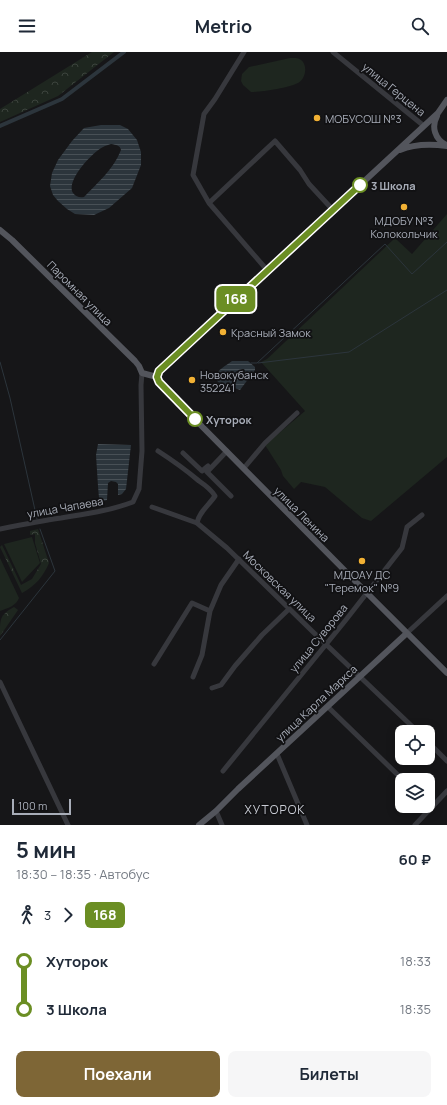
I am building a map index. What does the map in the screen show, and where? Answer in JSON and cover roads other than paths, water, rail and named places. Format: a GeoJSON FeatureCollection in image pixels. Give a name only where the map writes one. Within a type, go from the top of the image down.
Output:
{"type":"FeatureCollection","features":[{"type":"Feature","properties":{"kind":"main road"},"geometry":{"type":"LineString","coordinates":[[447,100],[438,113],[434,123],[435,134],[438,139],[447,145]]}},
{"type":"Feature","properties":{"kind":"main road"},"geometry":{"type":"LineString","coordinates":[[142,373],[157,377],[162,368],[267,270],[438,113],[447,107]]}},
{"type":"Feature","properties":{"kind":"main road"},"geometry":{"type":"LineString","coordinates":[[397,151],[413,146],[447,145]]}},
{"type":"Feature","properties":{"kind":"main road","name":"Паромная улица"},"geometry":{"type":"LineString","coordinates":[[0,230],[135,361],[142,373]]}},
{"type":"Feature","properties":{"kind":"main road","name":"улица Ленина"},"geometry":{"type":"LineString","coordinates":[[157,377],[161,385],[447,673]]}},
{"type":"Feature","properties":{"kind":"main road","name":"улица Карла Маркса"},"geometry":{"type":"LineString","coordinates":[[199,825],[216,811],[407,633]]}},
{"type":"Feature","properties":{"kind":"street"},"geometry":{"type":"LineString","coordinates":[[244,52],[204,114],[193,175],[209,203],[267,270]]}},
{"type":"Feature","properties":{"kind":"street","name":"улица Герцена"},"geometry":{"type":"LineString","coordinates":[[333,52],[424,126]]}},
{"type":"Feature","properties":{"kind":"street"},"geometry":{"type":"LineString","coordinates":[[209,203],[275,141],[300,170],[309,184],[333,210]]}},
{"type":"Feature","properties":{"kind":"street","name":"улица Чапаева"},"geometry":{"type":"LineString","coordinates":[[0,530],[55,518],[108,510],[133,502],[138,489],[142,451],[142,373]]}},
{"type":"Feature","properties":{"kind":"street"},"geometry":{"type":"LineString","coordinates":[[244,468],[265,443],[297,413]]}},
{"type":"Feature","properties":{"kind":"street"},"geometry":{"type":"LineString","coordinates":[[183,453],[202,471],[226,450]]}},
{"type":"Feature","properties":{"kind":"street"},"geometry":{"type":"LineString","coordinates":[[226,450],[206,472],[231,496]]}},
{"type":"Feature","properties":{"kind":"street"},"geometry":{"type":"LineString","coordinates":[[158,452],[174,461],[211,490],[215,496],[204,508],[198,518],[197,523]]}},
{"type":"Feature","properties":{"kind":"street","name":"Московская улица"},"geometry":{"type":"LineString","coordinates":[[152,507],[197,523],[227,548],[411,725]]}},
{"type":"Feature","properties":{"kind":"street","name":"улица Суворова"},"geometry":{"type":"LineString","coordinates":[[223,771],[402,548],[406,527],[422,515]]}},
{"type":"Feature","properties":{"kind":"street"},"geometry":{"type":"LineString","coordinates":[[193,678],[202,655],[210,611],[221,585],[239,559]]}},
{"type":"Feature","properties":{"kind":"street","name":"улица Карла Маркса"},"geometry":{"type":"LineString","coordinates":[[407,633],[447,596]]}},
{"type":"Feature","properties":{"kind":"street"},"geometry":{"type":"LineString","coordinates":[[154,664],[192,602],[210,611]]}},
{"type":"Feature","properties":{"kind":"street"},"geometry":{"type":"LineString","coordinates":[[212,688],[221,685],[235,666],[262,635],[289,609]]}},
{"type":"Feature","properties":{"kind":"street"},"geometry":{"type":"LineString","coordinates":[[0,682],[68,825]]}},
{"type":"Feature","properties":{"kind":"street"},"geometry":{"type":"LineString","coordinates":[[328,707],[396,773]]}},
{"type":"Feature","properties":{"kind":"street"},"geometry":{"type":"LineString","coordinates":[[435,749],[447,760]]}},
{"type":"Feature","properties":{"kind":"street"},"geometry":{"type":"LineString","coordinates":[[277,754],[307,825]]}},
{"type":"Feature","properties":{"kind":"street"},"geometry":{"type":"LineString","coordinates":[[435,802],[447,791]]}},
{"type":"Feature","properties":{"kind":"street"},"geometry":{"type":"LineString","coordinates":[[216,811],[222,825]]}},
{"type":"Feature","properties":{"kind":"street"},"geometry":{"type":"LineString","coordinates":[[415,825],[424,813]]}},
{"type":"Feature","properties":{"kind":"waterway"},"geometry":{"type":"LineString","coordinates":[[0,126],[62,99],[124,52]]}},
{"type":"Feature","properties":{"kind":"waterway"},"geometry":{"type":"LineString","coordinates":[[251,363],[257,363],[385,244],[412,274],[447,242]]}},
{"type":"Feature","properties":{"kind":"waterway"},"geometry":{"type":"LineString","coordinates":[[258,363],[349,352],[447,290]]}},
{"type":"Feature","properties":{"kind":"waterway"},"geometry":{"type":"LineString","coordinates":[[0,362],[10,398],[37,519]]}},
{"type":"Feature","properties":{"kind":"waterway"},"geometry":{"type":"LineString","coordinates":[[0,640],[55,571],[40,529]]}},
{"type":"Feature","properties":{"kind":"place","name":"МОБУСОШ №3"},"geometry":{"type":"Point","coordinates":[317,118]}},
{"type":"Feature","properties":{"kind":"place","name":"3 Школа"},"geometry":{"type":"Point","coordinates":[360,185]}},
{"type":"Feature","properties":{"kind":"place","name":"МДОБУ №3 Колокольчик"},"geometry":{"type":"Point","coordinates":[404,207]}},
{"type":"Feature","properties":{"kind":"place","name":"Красный Замок"},"geometry":{"type":"Point","coordinates":[223,332]}},
{"type":"Feature","properties":{"kind":"place","name":"Новокубанск 352241"},"geometry":{"type":"Point","coordinates":[192,380]}},
{"type":"Feature","properties":{"kind":"place","name":"Хуторок"},"geometry":{"type":"Point","coordinates":[195,419]}},
{"type":"Feature","properties":{"kind":"place","name":"МДОАУ ДС \"Теремок\" №9"},"geometry":{"type":"Point","coordinates":[362,561]}},
{"type":"Feature","properties":{"kind":"district","name":"ХУТОРОК"},"geometry":{"type":"Point","coordinates":[275,809]}}]}
